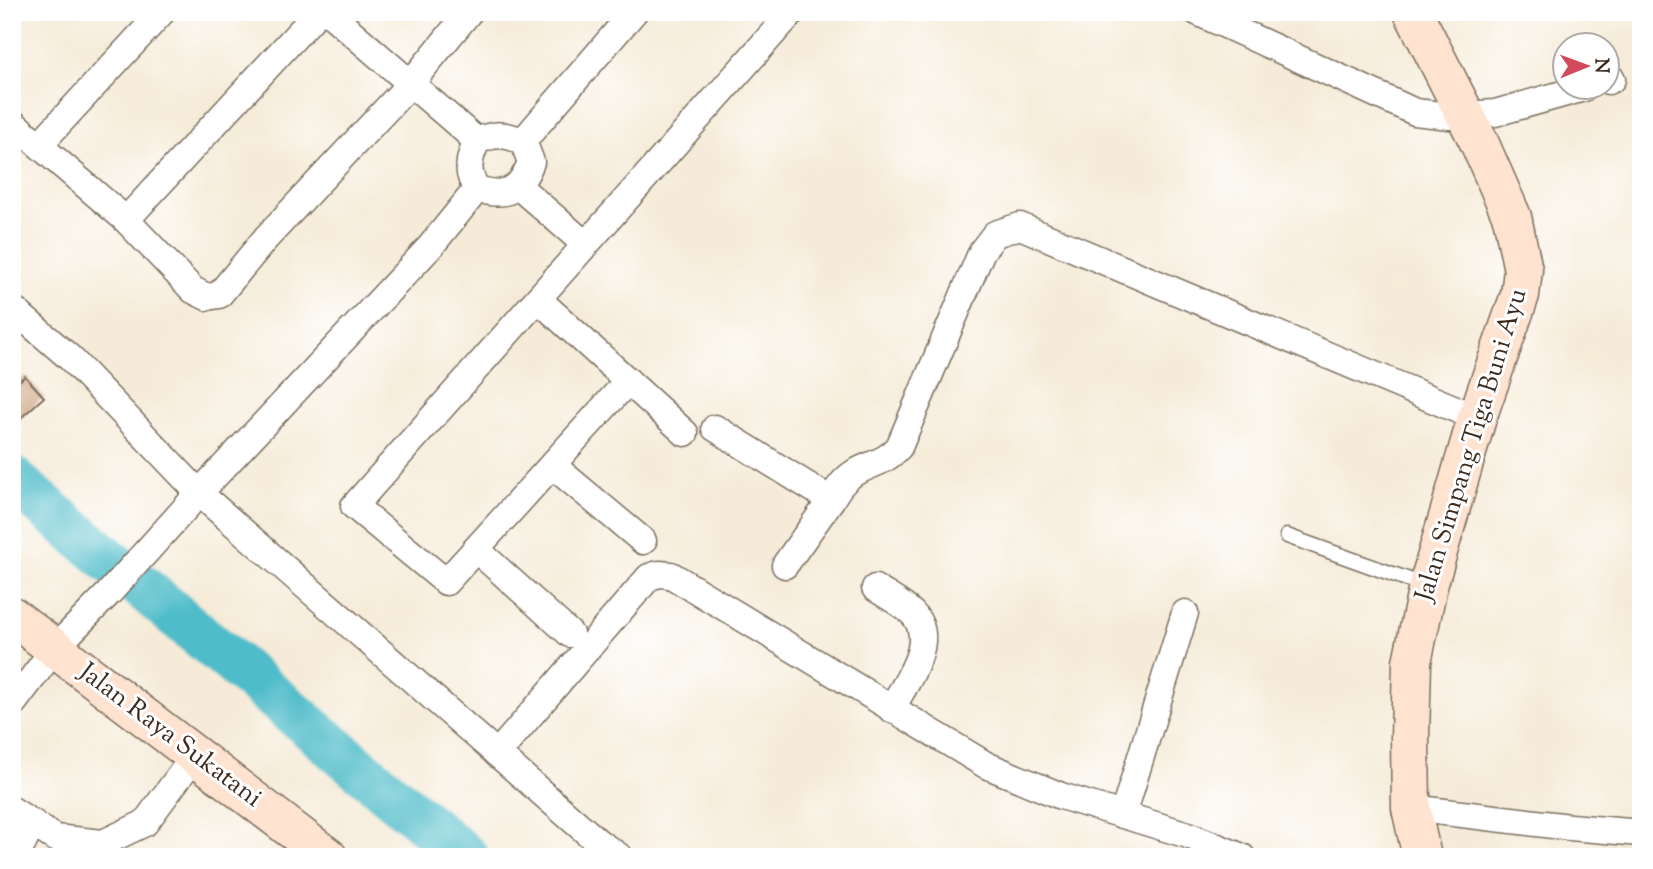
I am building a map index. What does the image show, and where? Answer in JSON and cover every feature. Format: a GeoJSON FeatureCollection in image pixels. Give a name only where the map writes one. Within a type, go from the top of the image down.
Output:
{"type":"FeatureCollection","features":[{"type":"Feature","properties":{"kind":"main road","name":"Jalan Simpang Tiga Buni Ayu"},"geometry":{"type":"LineString","coordinates":[[1413,12],[1479,142],[1511,217],[1523,270],[1514,316],[1477,418],[1428,586],[1412,662],[1411,808],[1422,857]]}},
{"type":"Feature","properties":{"kind":"main road","name":"Jalan Raya Sukatani"},"geometry":{"type":"LineString","coordinates":[[12,616],[328,857]]}},
{"type":"Feature","properties":{"kind":"street"},"geometry":{"type":"LineString","coordinates":[[40,144],[162,12]]}},
{"type":"Feature","properties":{"kind":"street"},"geometry":{"type":"LineString","coordinates":[[126,220],[318,12]]}},
{"type":"Feature","properties":{"kind":"street"},"geometry":{"type":"LineString","coordinates":[[328,12],[477,141]]}},
{"type":"Feature","properties":{"kind":"street"},"geometry":{"type":"LineString","coordinates":[[12,122],[126,220],[193,290],[207,297],[219,295],[266,238],[410,84],[470,12]]}},
{"type":"Feature","properties":{"kind":"street"},"geometry":{"type":"LineString","coordinates":[[523,141],[634,12]]}},
{"type":"Feature","properties":{"kind":"street"},"geometry":{"type":"LineString","coordinates":[[628,381],[446,582],[354,506],[792,12]]}},
{"type":"Feature","properties":{"kind":"street"},"geometry":{"type":"LineString","coordinates":[[1197,12],[1415,112],[1465,116],[1495,113],[1552,97]]}},
{"type":"Feature","properties":{"kind":"street"},"geometry":{"type":"LineString","coordinates":[[492,134],[508,135],[523,141],[531,162],[518,186],[497,192],[477,189],[470,179],[469,169],[469,158],[477,141],[492,134]]}},
{"type":"Feature","properties":{"kind":"street"},"geometry":{"type":"LineString","coordinates":[[518,186],[586,244]]}},
{"type":"Feature","properties":{"kind":"street"},"geometry":{"type":"LineString","coordinates":[[12,705],[55,648],[430,247],[477,189]]}},
{"type":"Feature","properties":{"kind":"street"},"geometry":{"type":"LineString","coordinates":[[785,565],[842,483],[853,474],[883,461],[899,447],[982,251],[995,234],[1020,226],[1477,418]]}},
{"type":"Feature","properties":{"kind":"street"},"geometry":{"type":"LineString","coordinates":[[538,299],[685,433]]}},
{"type":"Feature","properties":{"kind":"street"},"geometry":{"type":"LineString","coordinates":[[12,308],[70,358],[199,493],[598,842],[620,857]]}},
{"type":"Feature","properties":{"kind":"street"},"geometry":{"type":"LineString","coordinates":[[715,428],[831,500]]}},
{"type":"Feature","properties":{"kind":"street"},"geometry":{"type":"LineString","coordinates":[[552,464],[643,541]]}},
{"type":"Feature","properties":{"kind":"street"},"geometry":{"type":"LineString","coordinates":[[476,549],[570,634]]}},
{"type":"Feature","properties":{"kind":"street"},"geometry":{"type":"LineString","coordinates":[[497,754],[649,577],[659,574],[671,576],[986,765],[1061,796],[1188,835],[1242,857]]}},
{"type":"Feature","properties":{"kind":"street"},"geometry":{"type":"LineString","coordinates":[[875,588],[910,612],[918,620],[922,633],[923,643],[891,709]]}},
{"type":"Feature","properties":{"kind":"street"},"geometry":{"type":"LineString","coordinates":[[1123,815],[1185,613]]}},
{"type":"Feature","properties":{"kind":"street"},"geometry":{"type":"LineString","coordinates":[[26,823],[103,843],[145,823],[195,755]]}},
{"type":"Feature","properties":{"kind":"street"},"geometry":{"type":"LineString","coordinates":[[1411,808],[1641,834]]}},
{"type":"Feature","properties":{"kind":"street"},"geometry":{"type":"LineString","coordinates":[[16,857],[26,823]]}},
{"type":"Feature","properties":{"kind":"street"},"geometry":{"type":"LineString","coordinates":[[26,823],[92,857]]}},
{"type":"Feature","properties":{"kind":"lane"},"geometry":{"type":"LineString","coordinates":[[1287,537],[1428,586]]}},
{"type":"Feature","properties":{"kind":"building"},"geometry":{"type":"Polygon","coordinates":[[[25,376],[44,397],[12,426],[12,387],[25,376]]]}},
{"type":"Feature","properties":{"kind":"waterway"},"geometry":{"type":"LineString","coordinates":[[12,479],[466,857]]}}]}
